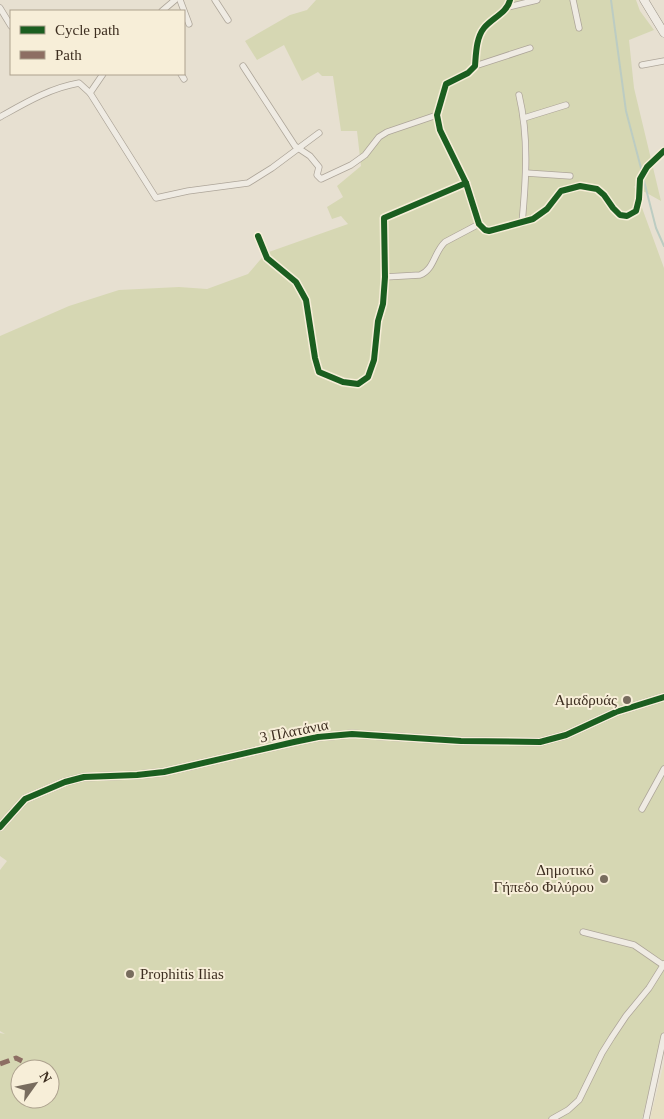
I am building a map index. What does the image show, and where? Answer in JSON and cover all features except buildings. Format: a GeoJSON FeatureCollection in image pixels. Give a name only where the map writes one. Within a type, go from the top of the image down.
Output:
{"type":"FeatureCollection","features":[{"type":"Feature","properties":{"kind":"street"},"geometry":{"type":"LineString","coordinates":[[163,10],[176,0]]}},
{"type":"Feature","properties":{"kind":"street"},"geometry":{"type":"LineString","coordinates":[[215,0],[228,20]]}},
{"type":"Feature","properties":{"kind":"street"},"geometry":{"type":"LineString","coordinates":[[508,7],[510,0]]}},
{"type":"Feature","properties":{"kind":"street"},"geometry":{"type":"LineString","coordinates":[[475,66],[479,40],[483,29],[508,7],[537,0]]}},
{"type":"Feature","properties":{"kind":"street"},"geometry":{"type":"LineString","coordinates":[[573,0],[579,28]]}},
{"type":"Feature","properties":{"kind":"street"},"geometry":{"type":"LineString","coordinates":[[644,0],[664,33]]}},
{"type":"Feature","properties":{"kind":"street"},"geometry":{"type":"LineString","coordinates":[[0,8],[10,24]]}},
{"type":"Feature","properties":{"kind":"street"},"geometry":{"type":"LineString","coordinates":[[185,13],[189,24]]}},
{"type":"Feature","properties":{"kind":"street"},"geometry":{"type":"LineString","coordinates":[[530,48],[475,66],[468,73],[446,84],[437,115],[440,130],[466,183],[479,224],[489,231],[533,219],[547,209],[561,191],[580,186],[597,189],[604,194],[620,215],[627,216],[636,211],[640,179],[647,167],[664,151]]}},
{"type":"Feature","properties":{"kind":"street"},"geometry":{"type":"LineString","coordinates":[[642,65],[664,61]]}},
{"type":"Feature","properties":{"kind":"street"},"geometry":{"type":"LineString","coordinates":[[243,66],[297,148],[317,162],[319,168],[317,175],[320,179],[352,165],[365,155],[379,137],[387,132],[437,115]]}},
{"type":"Feature","properties":{"kind":"street"},"geometry":{"type":"LineString","coordinates":[[90,93],[102,75]]}},
{"type":"Feature","properties":{"kind":"street"},"geometry":{"type":"LineString","coordinates":[[0,117],[36,97],[79,83],[90,93],[156,198],[188,191],[248,183],[272,168],[319,133]]}},
{"type":"Feature","properties":{"kind":"street"},"geometry":{"type":"LineString","coordinates":[[519,95],[524,118],[526,173],[522,223]]}},
{"type":"Feature","properties":{"kind":"street"},"geometry":{"type":"LineString","coordinates":[[524,118],[566,105]]}},
{"type":"Feature","properties":{"kind":"street"},"geometry":{"type":"LineString","coordinates":[[526,173],[570,176]]}},
{"type":"Feature","properties":{"kind":"street"},"geometry":{"type":"LineString","coordinates":[[258,236],[267,258],[296,282],[306,300],[319,372],[343,382],[358,384],[368,377],[374,360],[378,321],[383,304],[384,218],[466,183]]}},
{"type":"Feature","properties":{"kind":"street"},"geometry":{"type":"LineString","coordinates":[[384,277],[420,275],[425,273],[430,270],[441,246],[445,242],[479,224]]}},
{"type":"Feature","properties":{"kind":"street","name":"3 Πλατάνια"},"geometry":{"type":"LineString","coordinates":[[0,827],[25,799],[65,782],[84,777],[164,772],[318,737],[352,734],[461,741],[540,742],[566,735],[616,712],[664,697]]}},
{"type":"Feature","properties":{"kind":"street"},"geometry":{"type":"LineString","coordinates":[[642,808],[664,769]]}},
{"type":"Feature","properties":{"kind":"street"},"geometry":{"type":"LineString","coordinates":[[552,1119],[568,1110],[579,1100],[602,1053],[626,1016],[649,988],[663,965],[634,945],[583,932]]}},
{"type":"Feature","properties":{"kind":"street"},"geometry":{"type":"LineString","coordinates":[[646,1119],[664,1036]]}},
{"type":"Feature","properties":{"kind":"shaded area"},"geometry":{"type":"Polygon","coordinates":[[[664,1063],[664,1119],[650,1119],[664,1063]]]}},
{"type":"Feature","properties":{"kind":"green space"},"geometry":{"type":"Polygon","coordinates":[[[316,0],[636,0],[640,11],[654,30],[629,40],[634,88],[661,201],[634,186],[664,268],[664,1031],[642,1119],[0,1119],[0,1033],[5,1034],[0,1031],[0,870],[7,861],[0,856],[0,336],[69,306],[119,290],[179,287],[207,289],[248,274],[266,253],[348,224],[341,216],[332,219],[327,207],[343,197],[337,186],[361,166],[357,131],[341,131],[333,76],[322,76],[318,72],[302,81],[284,45],[257,60],[245,41],[290,15],[307,10],[316,0]]]}},
{"type":"Feature","properties":{"kind":"waterway"},"geometry":{"type":"LineString","coordinates":[[611,0],[626,111],[642,172]]}},
{"type":"Feature","properties":{"kind":"waterway"},"geometry":{"type":"LineString","coordinates":[[643,177],[656,228],[664,246]]}},
{"type":"Feature","properties":{"kind":"marked path"},"geometry":{"type":"LineString","coordinates":[[13,1059],[18,1059]]}},
{"type":"Feature","properties":{"kind":"marked path"},"geometry":{"type":"LineString","coordinates":[[0,1064],[10,1060]]}},
{"type":"Feature","properties":{"kind":"cycle path"},"geometry":{"type":"LineString","coordinates":[[510,0],[503,12],[487,24],[481,32],[477,46],[475,66],[468,73],[446,84],[437,115],[440,130],[466,183],[479,224],[485,230],[489,231],[533,219],[547,209],[561,191],[580,186],[597,189],[620,215],[627,216],[636,211],[640,179],[647,167],[664,151]]}},
{"type":"Feature","properties":{"kind":"cycle path"},"geometry":{"type":"LineString","coordinates":[[258,236],[267,258],[296,282],[306,300],[319,372],[343,382],[358,384],[368,377],[374,360],[378,321],[383,304],[385,277],[384,218],[466,183]]}},
{"type":"Feature","properties":{"kind":"cycle path"},"geometry":{"type":"LineString","coordinates":[[0,827],[25,799],[65,782],[84,777],[164,772],[318,737],[352,734],[461,741],[540,742],[566,735],[616,712],[664,697]]}},
{"type":"Feature","properties":{"kind":"place","name":"Αμαδρυάς"},"geometry":{"type":"Point","coordinates":[627,700]}},
{"type":"Feature","properties":{"kind":"place","name":"Δημοτικό Γήπεδο Φιλύρου"},"geometry":{"type":"Point","coordinates":[604,879]}},
{"type":"Feature","properties":{"kind":"place","name":"Prophitis Ilias"},"geometry":{"type":"Point","coordinates":[130,974]}}]}
